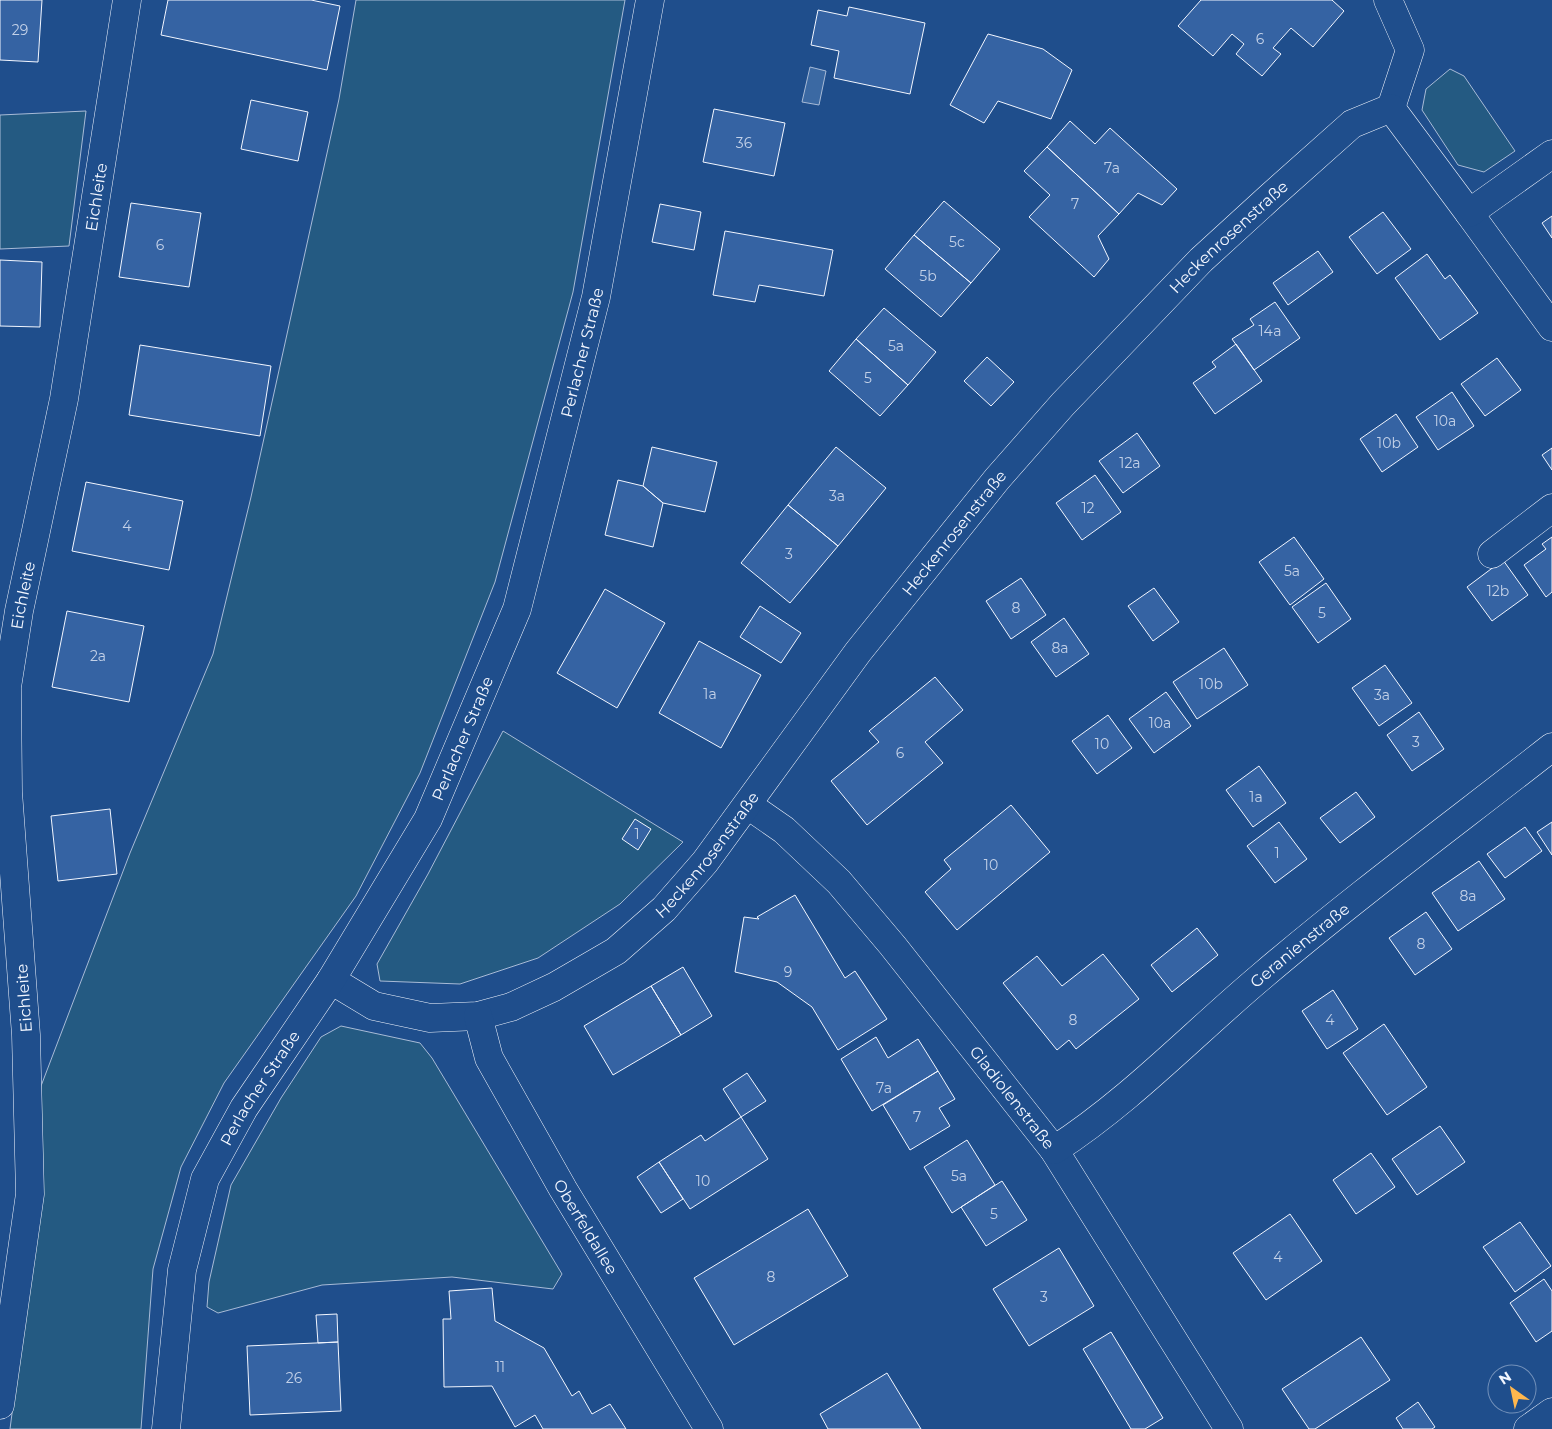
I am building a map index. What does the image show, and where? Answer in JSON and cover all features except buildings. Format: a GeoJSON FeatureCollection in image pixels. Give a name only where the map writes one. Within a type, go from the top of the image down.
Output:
{"type":"FeatureCollection","features":[{"type":"Feature","properties":{"kind":"street","name":"Eichleite"},"geometry":{"type":"LineString","coordinates":[[0,1405],[30,1194],[26,1036],[8,792],[6,687],[19,611],[64,399],[127,0]]}},
{"type":"Feature","properties":{"kind":"street","name":"Perlacher Straße"},"geometry":{"type":"LineString","coordinates":[[166,1429],[182,1270],[205,1179],[244,1108],[331,980],[428,819],[517,610],[596,297],[650,0]]}},
{"type":"Feature","properties":{"kind":"street"},"geometry":{"type":"LineString","coordinates":[[1388,0],[1410,50],[1391,108],[1552,327]]}},
{"type":"Feature","properties":{"kind":"street","name":"Heckenrosenstraße"},"geometry":{"type":"LineString","coordinates":[[331,980],[374,1006],[430,1018],[478,1016],[510,1007],[554,987],[616,951],[664,909],[705,862],[858,652],[997,479],[1063,404],[1200,260],[1352,124],[1391,108]]}},
{"type":"Feature","properties":{"kind":"street"},"geometry":{"type":"LineString","coordinates":[[1469,213],[1552,154]]}},
{"type":"Feature","properties":{"kind":"street"},"geometry":{"type":"LineString","coordinates":[[1492,554],[1552,508]]}},
{"type":"Feature","properties":{"kind":"street","name":"Geranienstraße"},"geometry":{"type":"LineString","coordinates":[[1054,1150],[1092,1126],[1261,976],[1337,914],[1552,747]]}},
{"type":"Feature","properties":{"kind":"street","name":"Gladiolenstraße"},"geometry":{"type":"LineString","coordinates":[[748,805],[784,830],[839,882],[893,946],[1054,1150],[1230,1429]]}},
{"type":"Feature","properties":{"kind":"street","name":"Oberfeldallee"},"geometry":{"type":"LineString","coordinates":[[478,1016],[489,1058],[563,1189],[709,1429]]}},
{"type":"Feature","properties":{"kind":"street"},"geometry":{"type":"LineString","coordinates":[[1528,1429],[1552,1412]]}},
{"type":"Feature","properties":{"kind":"shaded area"},"geometry":{"type":"Polygon","coordinates":[[[356,0],[625,0],[573,292],[495,582],[420,773],[356,896],[224,1083],[181,1167],[153,1269],[141,1429],[10,1429],[40,1196],[41,1086],[130,853],[213,654],[251,497],[339,99],[356,0]]]}},
{"type":"Feature","properties":{"kind":"shaded area"},"geometry":{"type":"Polygon","coordinates":[[[810,67],[826,71],[819,105],[802,102],[810,67]]]}},
{"type":"Feature","properties":{"kind":"shaded area"},"geometry":{"type":"Polygon","coordinates":[[[1450,69],[1464,76],[1515,151],[1484,172],[1458,165],[1422,110],[1426,89],[1450,69]]]}},
{"type":"Feature","properties":{"kind":"shaded area"},"geometry":{"type":"Polygon","coordinates":[[[86,111],[69,246],[0,249],[0,115],[86,111]]]}},
{"type":"Feature","properties":{"kind":"shaded area"},"geometry":{"type":"Polygon","coordinates":[[[503,731],[683,842],[620,904],[538,958],[460,984],[380,981],[377,964],[428,874],[503,731]]]}},
{"type":"Feature","properties":{"kind":"shaded area"},"geometry":{"type":"Polygon","coordinates":[[[341,1026],[420,1043],[432,1058],[562,1274],[553,1289],[452,1277],[322,1285],[218,1313],[207,1307],[209,1282],[231,1185],[281,1098],[321,1037],[341,1026]]]}}]}
